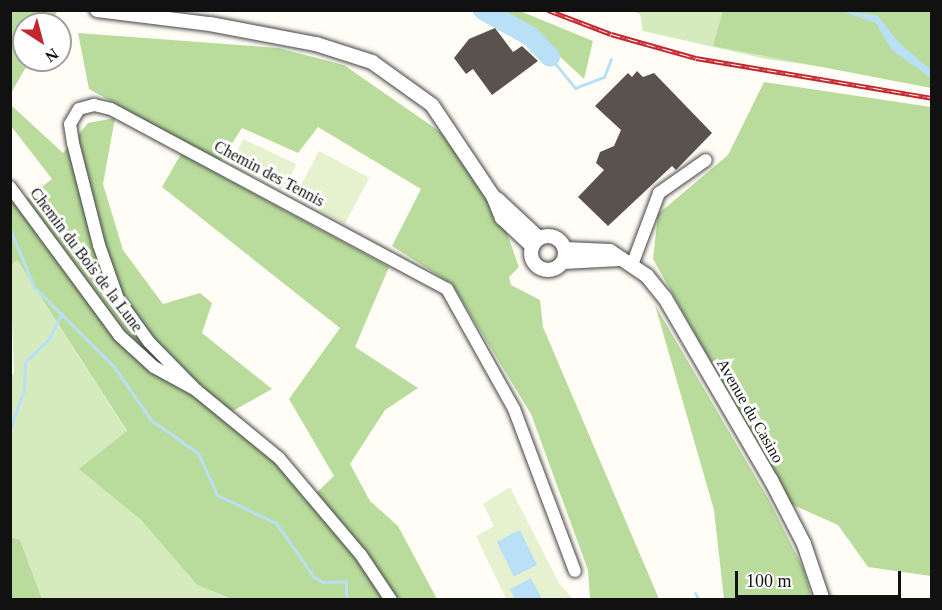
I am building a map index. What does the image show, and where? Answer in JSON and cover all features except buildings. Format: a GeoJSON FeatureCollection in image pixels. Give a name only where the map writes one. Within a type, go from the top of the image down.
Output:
{"type":"FeatureCollection","features":[{"type":"Feature","properties":{"kind":"street"},"geometry":{"type":"LineString","coordinates":[[97,10],[210,24],[345,51],[410,86],[443,119],[493,196],[502,218],[536,242],[555,237],[564,256]]}},
{"type":"Feature","properties":{"kind":"street","name":"Chemin des Tennis"},"geometry":{"type":"LineString","coordinates":[[196,390],[149,342],[118,298],[99,245],[73,143],[70,124],[79,109],[94,105],[111,109],[447,289],[514,409],[575,571]]}},
{"type":"Feature","properties":{"kind":"street"},"geometry":{"type":"LineString","coordinates":[[564,256],[626,262],[659,193],[706,160]]}},
{"type":"Feature","properties":{"kind":"street","name":"Chemin du Bois de la Lune"},"geometry":{"type":"LineString","coordinates":[[10,187],[120,336],[154,367],[196,390],[279,458],[361,555],[391,600]]}},
{"type":"Feature","properties":{"kind":"street"},"geometry":{"type":"LineString","coordinates":[[536,242],[531,256],[540,268],[555,269],[564,256]]}},
{"type":"Feature","properties":{"kind":"street","name":"Avenue du Casino"},"geometry":{"type":"LineString","coordinates":[[626,262],[665,298],[754,450],[804,544],[823,600]]}},
{"type":"Feature","properties":{"kind":"green space"},"geometry":{"type":"Polygon","coordinates":[[[11,10],[57,12],[12,12],[12,72],[23,72],[11,93],[11,10]]]}},
{"type":"Feature","properties":{"kind":"green space"},"geometry":{"type":"Polygon","coordinates":[[[496,11],[520,11],[593,41],[584,79],[519,19],[496,11]]]}},
{"type":"Feature","properties":{"kind":"green space"},"geometry":{"type":"Polygon","coordinates":[[[632,11],[931,11],[931,82],[766,59],[643,31],[640,14],[632,11]]]}},
{"type":"Feature","properties":{"kind":"green space"},"geometry":{"type":"Polygon","coordinates":[[[723,11],[931,11],[931,88],[713,46],[723,11]]]}},
{"type":"Feature","properties":{"kind":"green space"},"geometry":{"type":"Polygon","coordinates":[[[78,33],[278,48],[344,65],[449,138],[505,228],[519,267],[509,277],[511,285],[540,300],[543,327],[659,599],[590,599],[588,570],[531,414],[452,284],[392,246],[421,189],[318,127],[298,153],[242,128],[220,162],[89,89],[78,33]]]}},
{"type":"Feature","properties":{"kind":"green space"},"geometry":{"type":"Polygon","coordinates":[[[764,82],[931,107],[931,576],[868,567],[838,525],[791,504],[653,259],[658,214],[728,155],[764,82]]]}},
{"type":"Feature","properties":{"kind":"green space"},"geometry":{"type":"Polygon","coordinates":[[[11,105],[63,153],[88,123],[115,118],[103,184],[123,250],[163,304],[200,293],[212,303],[202,333],[272,389],[222,417],[274,460],[307,502],[334,476],[289,399],[340,328],[162,187],[181,154],[389,267],[355,347],[418,388],[385,410],[350,464],[370,501],[398,526],[437,599],[232,599],[197,585],[141,520],[79,469],[127,431],[17,260],[11,265],[10,193],[19,205],[52,179],[11,126],[11,105]]]}},
{"type":"Feature","properties":{"kind":"green space"},"geometry":{"type":"Polygon","coordinates":[[[243,139],[296,164],[284,190],[231,165],[243,139]]]}},
{"type":"Feature","properties":{"kind":"green space"},"geometry":{"type":"Polygon","coordinates":[[[319,151],[369,178],[345,224],[295,197],[319,151]]]}},
{"type":"Feature","properties":{"kind":"green space"},"geometry":{"type":"Polygon","coordinates":[[[17,260],[127,432],[80,469],[141,520],[197,585],[232,599],[42,599],[20,540],[11,537],[10,378],[14,373],[10,265],[17,260]]]}},
{"type":"Feature","properties":{"kind":"green space"},"geometry":{"type":"Polygon","coordinates":[[[655,305],[769,500],[804,570],[812,599],[724,599],[714,510],[655,305]]]}},
{"type":"Feature","properties":{"kind":"green space"},"geometry":{"type":"Polygon","coordinates":[[[510,487],[559,583],[573,599],[506,599],[476,536],[494,526],[483,504],[510,487]]]}},
{"type":"Feature","properties":{"kind":"green space"},"geometry":{"type":"Polygon","coordinates":[[[11,537],[20,540],[42,599],[11,599],[11,537]]]}},
{"type":"Feature","properties":{"kind":"water"},"geometry":{"type":"Polygon","coordinates":[[[841,11],[877,15],[900,44],[931,70],[931,78],[892,50],[876,23],[841,11]]]}},
{"type":"Feature","properties":{"kind":"water"},"geometry":{"type":"Polygon","coordinates":[[[520,530],[537,565],[514,576],[497,541],[520,530]]]}},
{"type":"Feature","properties":{"kind":"water"},"geometry":{"type":"Polygon","coordinates":[[[531,578],[542,599],[515,599],[510,589],[531,578]]]}},
{"type":"Feature","properties":{"kind":"waterway"},"geometry":{"type":"LineString","coordinates":[[483,10],[530,36],[550,57]]}},
{"type":"Feature","properties":{"kind":"waterway"},"geometry":{"type":"LineString","coordinates":[[550,57],[575,88],[604,77],[611,59]]}},
{"type":"Feature","properties":{"kind":"waterway"},"geometry":{"type":"LineString","coordinates":[[10,229],[34,287],[114,367],[151,420],[198,453],[217,495],[276,523],[314,577],[322,582],[346,581],[346,600]]}},
{"type":"Feature","properties":{"kind":"waterway"},"geometry":{"type":"LineString","coordinates":[[10,429],[24,390],[25,362],[48,340],[62,313]]}},
{"type":"Feature","properties":{"kind":"waterway"},"geometry":{"type":"LineString","coordinates":[[695,593],[699,600]]}},
{"type":"Feature","properties":{"kind":"railway"},"geometry":{"type":"LineString","coordinates":[[548,10],[611,34],[696,58],[932,98]]}}]}
